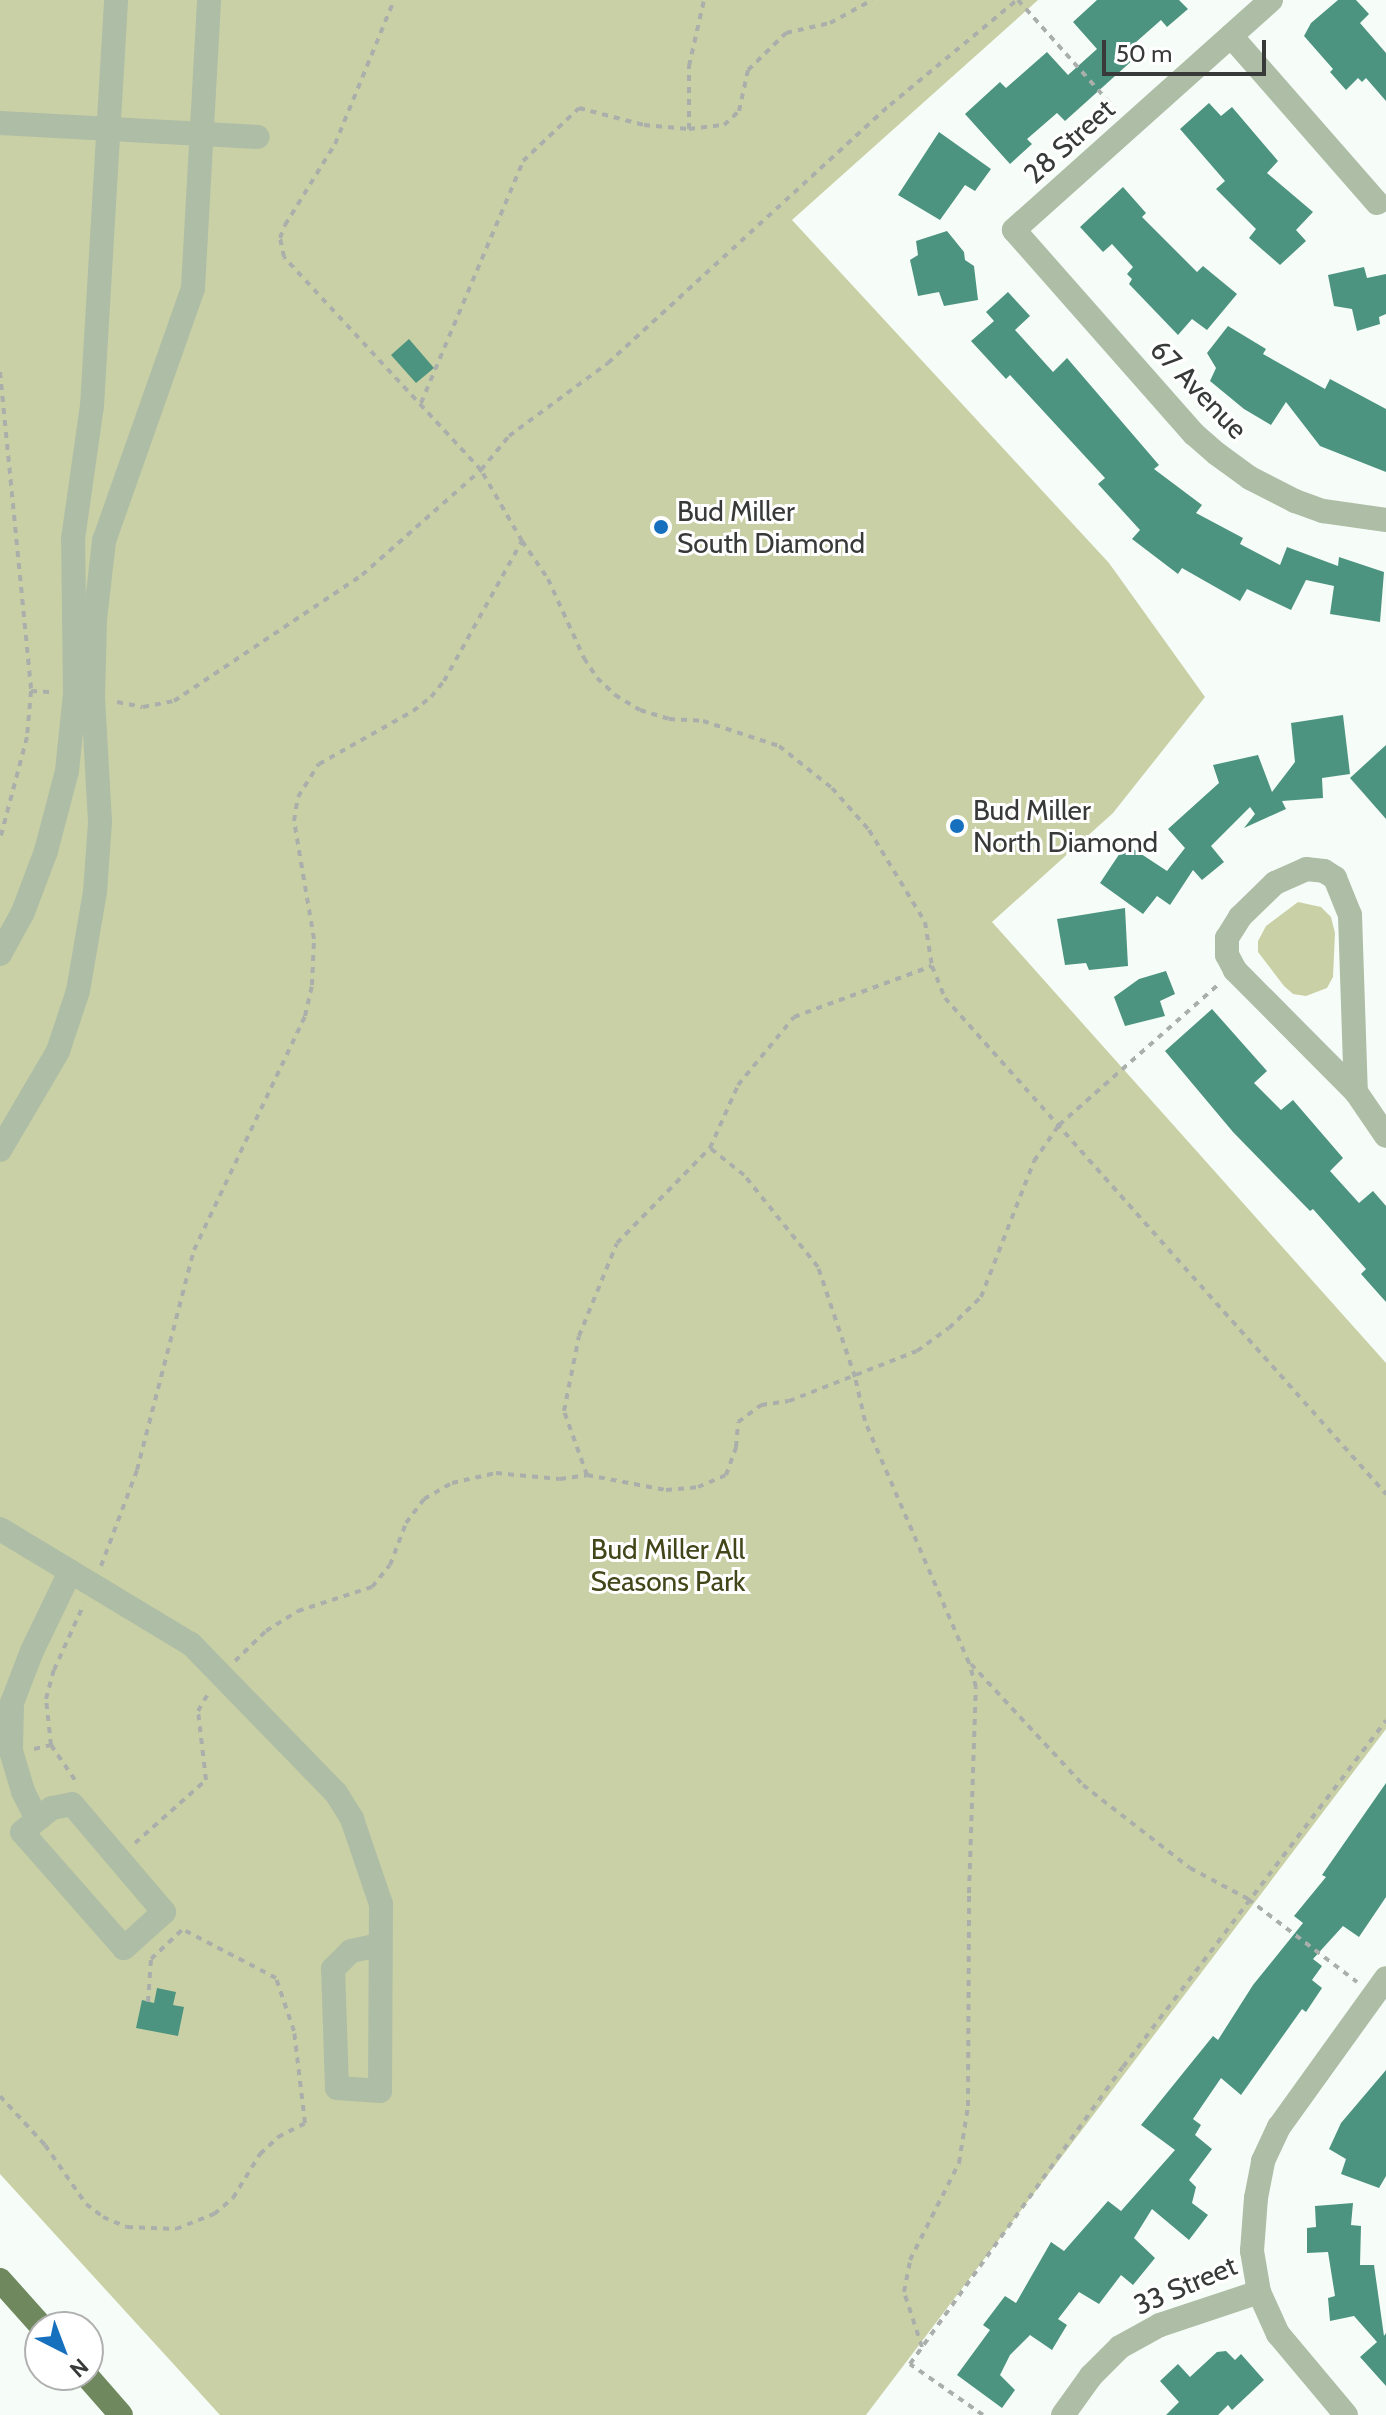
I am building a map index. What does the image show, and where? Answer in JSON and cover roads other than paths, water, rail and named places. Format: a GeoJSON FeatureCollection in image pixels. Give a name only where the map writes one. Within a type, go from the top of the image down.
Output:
{"type":"FeatureCollection","features":[{"type":"Feature","properties":{"kind":"main road"},"geometry":{"type":"LineString","coordinates":[[0,2280],[28,2311]]}},
{"type":"Feature","properties":{"kind":"main road"},"geometry":{"type":"LineString","coordinates":[[100,2391],[121,2415]]}},
{"type":"Feature","properties":{"kind":"street"},"geometry":{"type":"LineString","coordinates":[[0,954],[23,912],[46,851],[67,771],[75,694],[73,539],[92,406],[111,130],[116,0]]}},
{"type":"Feature","properties":{"kind":"street"},"geometry":{"type":"LineString","coordinates":[[0,1150],[58,1051],[78,991],[95,892],[100,822],[93,697],[95,619],[104,541],[193,288],[209,0]]}},
{"type":"Feature","properties":{"kind":"street","name":"28 Street"},"geometry":{"type":"LineString","coordinates":[[1014,230],[1271,0]]}},
{"type":"Feature","properties":{"kind":"street"},"geometry":{"type":"LineString","coordinates":[[1231,36],[1377,203]]}},
{"type":"Feature","properties":{"kind":"street"},"geometry":{"type":"LineString","coordinates":[[0,123],[258,137]]}},
{"type":"Feature","properties":{"kind":"street","name":"67 Avenue"},"geometry":{"type":"LineString","coordinates":[[1014,230],[1194,434],[1217,454],[1250,478],[1295,501],[1323,511],[1386,520]]}},
{"type":"Feature","properties":{"kind":"street"},"geometry":{"type":"LineString","coordinates":[[1356,1092],[1350,915],[1335,878],[1324,871],[1306,869],[1275,883],[1240,917],[1227,938],[1227,955],[1235,970],[1356,1092],[1386,1136]]}},
{"type":"Feature","properties":{"kind":"street"},"geometry":{"type":"LineString","coordinates":[[0,1529],[191,1644],[336,1793],[352,1819],[369,1860],[381,1904],[380,2091],[337,2088],[333,1969],[351,1951],[380,1945]]}},
{"type":"Feature","properties":{"kind":"street"},"geometry":{"type":"LineString","coordinates":[[37,1819],[23,1791],[11,1751],[12,1703],[32,1651],[70,1572]]}},
{"type":"Feature","properties":{"kind":"street"},"geometry":{"type":"LineString","coordinates":[[72,1804],[164,1912],[124,1948],[22,1832],[37,1819],[52,1808],[72,1804]]}},
{"type":"Feature","properties":{"kind":"street","name":"33 Street"},"geometry":{"type":"LineString","coordinates":[[1063,2415],[1091,2376],[1120,2347],[1160,2325],[1259,2292],[1252,2251],[1263,2161],[1279,2127],[1386,1978]]}},
{"type":"Feature","properties":{"kind":"street"},"geometry":{"type":"LineString","coordinates":[[1259,2292],[1278,2334],[1346,2415]]}},
{"type":"Feature","properties":{"kind":"place","name":"Bud Miller South Diamond"},"geometry":{"type":"Point","coordinates":[661,527]}},
{"type":"Feature","properties":{"kind":"place","name":"Bud Miller North Diamond"},"geometry":{"type":"Point","coordinates":[957,826]}},
{"type":"Feature","properties":{"kind":"park label","name":"Bud Miller All Seasons Park"},"geometry":{"type":"Point","coordinates":[668,1565]}}]}
